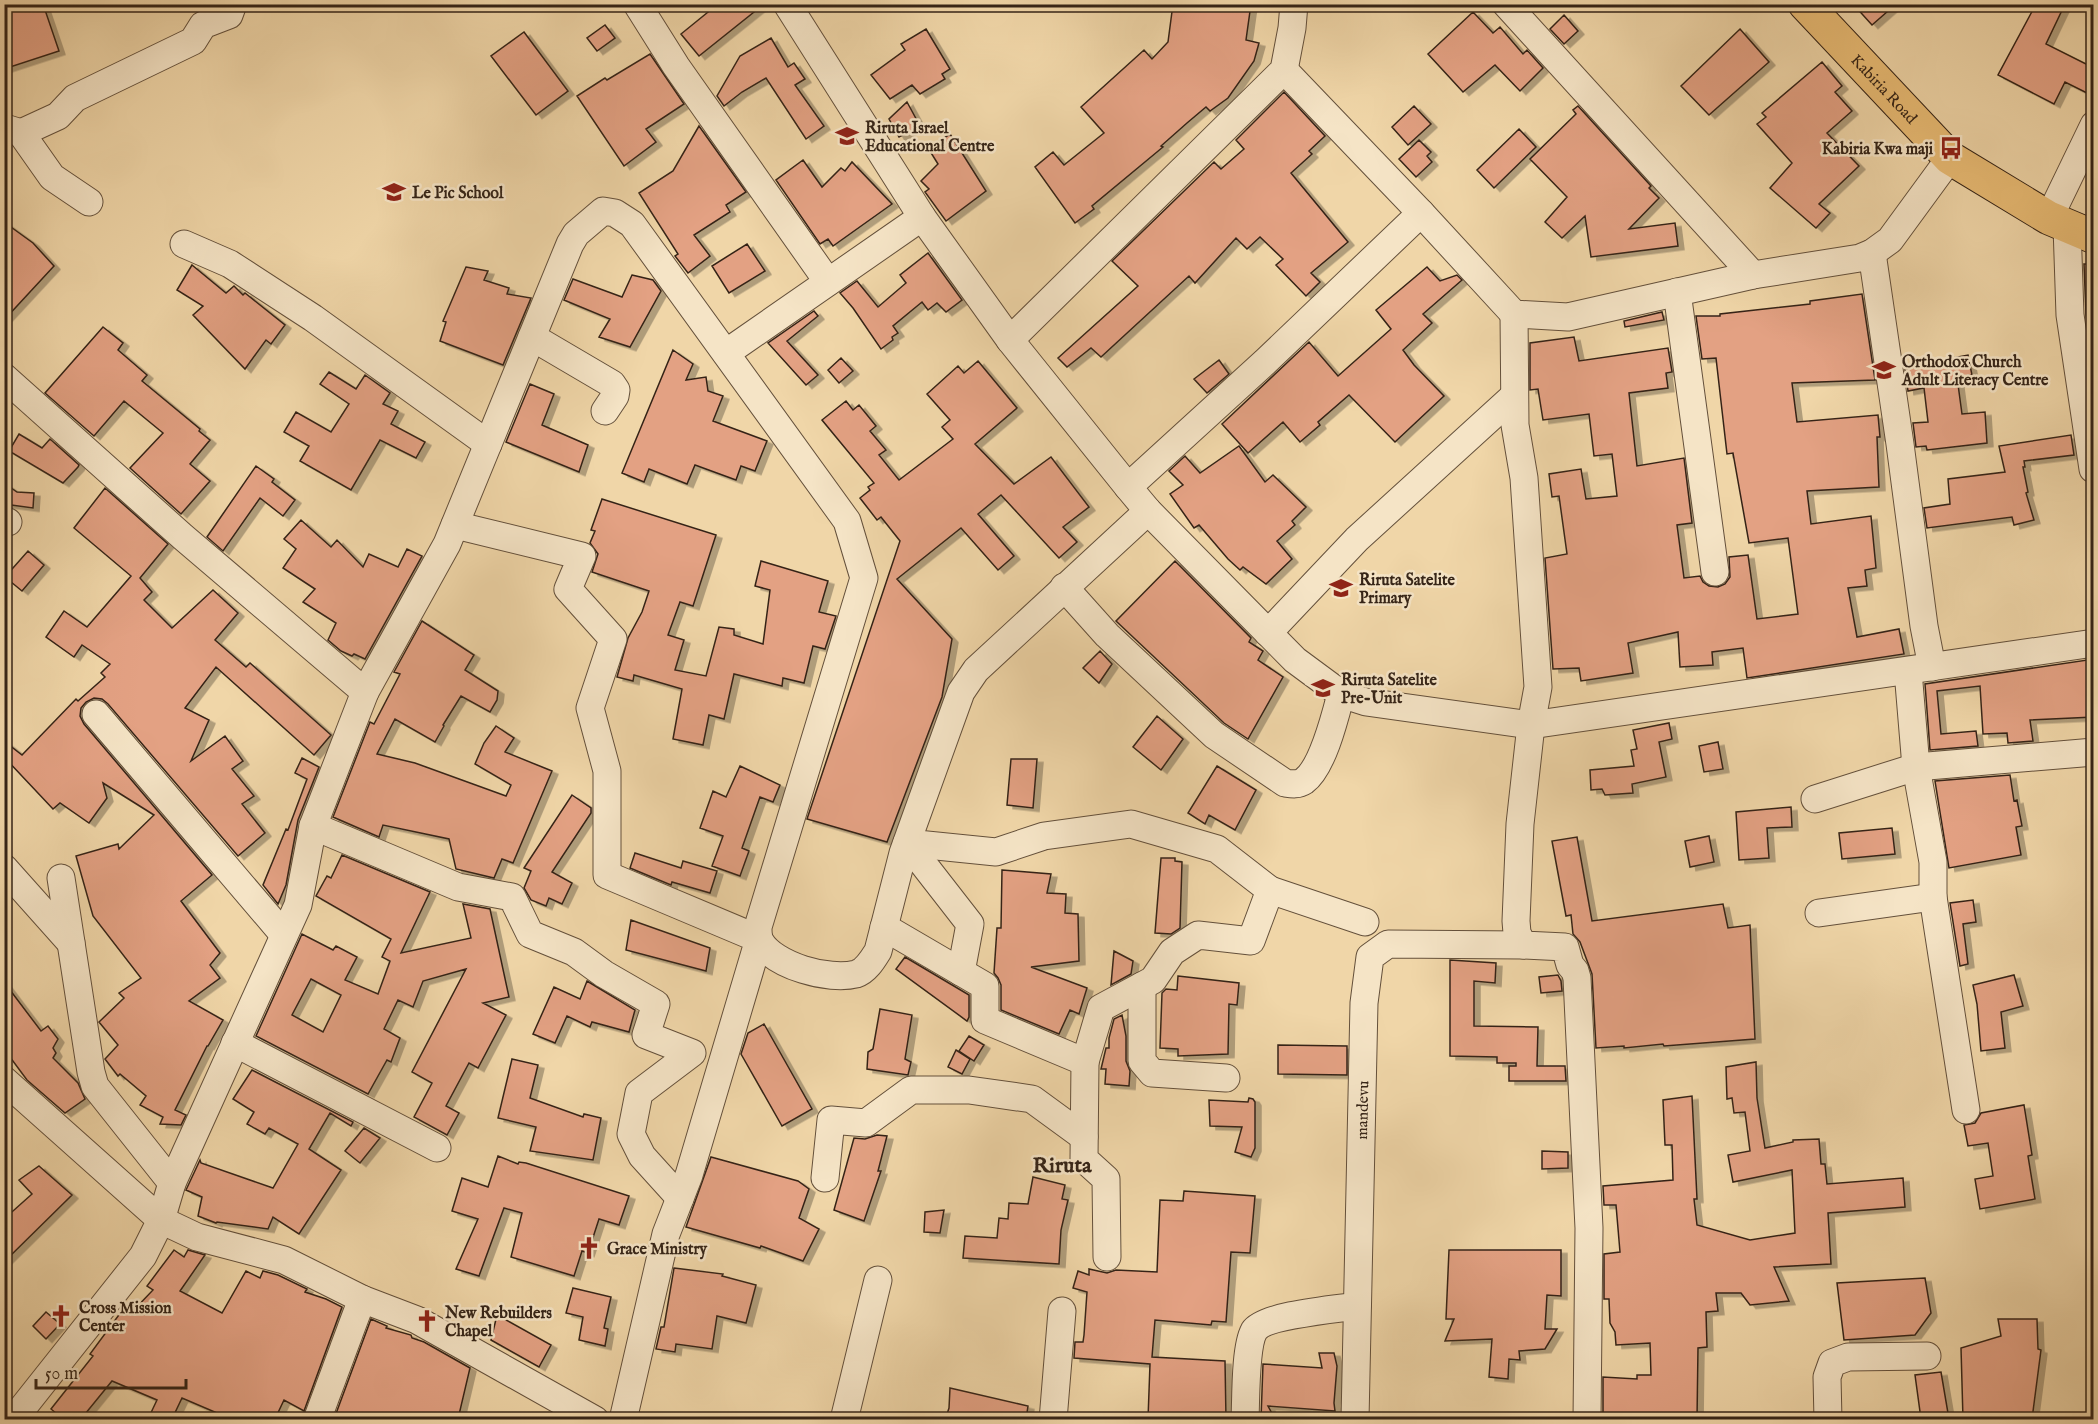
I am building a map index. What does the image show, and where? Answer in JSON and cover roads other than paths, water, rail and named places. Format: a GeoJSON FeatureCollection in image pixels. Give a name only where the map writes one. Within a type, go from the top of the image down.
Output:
{"type":"FeatureCollection","features":[{"type":"Feature","properties":{"kind":"main road","name":"Kabiria Road"},"geometry":{"type":"LineString","coordinates":[[1805,4],[1950,158],[2070,227]]}},
{"type":"Feature","properties":{"kind":"street"},"geometry":{"type":"LineString","coordinates":[[89,202],[52,177],[13,130],[58,116],[75,98],[193,41],[204,25],[229,15],[233,4]]}},
{"type":"Feature","properties":{"kind":"street"},"geometry":{"type":"LineString","coordinates":[[637,4],[676,66],[828,282]]}},
{"type":"Feature","properties":{"kind":"street"},"geometry":{"type":"LineString","coordinates":[[787,4],[922,217],[1010,340],[1128,487],[1148,511],[1295,660],[1341,694],[1366,702],[1531,725],[2094,643]]}},
{"type":"Feature","properties":{"kind":"street"},"geometry":{"type":"LineString","coordinates":[[1010,340],[1284,70],[1294,4]]}},
{"type":"Feature","properties":{"kind":"street"},"geometry":{"type":"LineString","coordinates":[[1506,4],[1754,275]]}},
{"type":"Feature","properties":{"kind":"street"},"geometry":{"type":"LineString","coordinates":[[1284,70],[1514,314],[1515,425],[1524,478],[1538,687],[1531,725],[1520,824],[1516,921],[1517,933],[1523,945],[1565,947],[1570,965],[1577,978],[1589,1228],[1587,1419]]}},
{"type":"Feature","properties":{"kind":"street"},"geometry":{"type":"LineString","coordinates":[[2093,469],[2070,315],[2070,227],[2094,124]]}},
{"type":"Feature","properties":{"kind":"street"},"geometry":{"type":"LineString","coordinates":[[1514,314],[1568,316],[1754,275],[1860,258],[1872,253],[1890,240],[1950,158]]}},
{"type":"Feature","properties":{"kind":"street"},"geometry":{"type":"LineString","coordinates":[[13,1419],[144,1256],[161,1220],[172,1183],[298,905],[313,826],[365,692],[447,544],[576,234],[603,211],[615,213],[632,224],[847,521],[864,578],[758,927],[759,939],[690,1175],[666,1234],[623,1419]]}},
{"type":"Feature","properties":{"kind":"street"},"geometry":{"type":"LineString","coordinates":[[1128,487],[1265,362],[1421,213]]}},
{"type":"Feature","properties":{"kind":"street"},"geometry":{"type":"LineString","coordinates":[[726,354],[922,217]]}},
{"type":"Feature","properties":{"kind":"street"},"geometry":{"type":"LineString","coordinates":[[184,244],[230,264],[313,318],[488,444]]}},
{"type":"Feature","properties":{"kind":"street"},"geometry":{"type":"LineString","coordinates":[[1872,253],[1924,626],[1916,767],[1933,862],[1933,897],[1966,1110]]}},
{"type":"Feature","properties":{"kind":"street"},"geometry":{"type":"LineString","coordinates":[[1677,292],[1715,572]]}},
{"type":"Feature","properties":{"kind":"street"},"geometry":{"type":"LineString","coordinates":[[532,337],[612,384],[616,390],[615,396],[604,411]]}},
{"type":"Feature","properties":{"kind":"street"},"geometry":{"type":"LineString","coordinates":[[4,377],[183,537],[365,692]]}},
{"type":"Feature","properties":{"kind":"street"},"geometry":{"type":"LineString","coordinates":[[1268,633],[1357,539],[1514,396]]}},
{"type":"Feature","properties":{"kind":"street"},"geometry":{"type":"LineString","coordinates":[[455,525],[582,556],[568,589],[613,639],[590,708],[607,771],[607,875],[759,939],[767,950],[792,966],[833,976],[858,974],[870,963],[878,951],[907,843],[961,692],[968,679],[1148,511]]}},
{"type":"Feature","properties":{"kind":"street"},"geometry":{"type":"LineString","coordinates":[[1065,587],[1107,635],[1214,735],[1285,783],[1302,782],[1311,774],[1329,738],[1341,694]]}},
{"type":"Feature","properties":{"kind":"street"},"geometry":{"type":"LineString","coordinates":[[96,714],[284,935]]}},
{"type":"Feature","properties":{"kind":"street"},"geometry":{"type":"LineString","coordinates":[[1815,799],[1916,767],[2094,752]]}},
{"type":"Feature","properties":{"kind":"street"},"geometry":{"type":"LineString","coordinates":[[907,843],[996,852],[1044,836],[1131,824],[1217,849],[1270,890],[1365,922]]}},
{"type":"Feature","properties":{"kind":"street"},"geometry":{"type":"LineString","coordinates":[[313,826],[458,887],[512,897],[530,934],[574,952],[604,974],[656,1004],[646,1035],[692,1053],[639,1094],[631,1134],[642,1156],[680,1198]]}},
{"type":"Feature","properties":{"kind":"street"},"geometry":{"type":"LineString","coordinates":[[907,843],[970,924],[961,972]]}},
{"type":"Feature","properties":{"kind":"street"},"geometry":{"type":"LineString","coordinates":[[4,868],[71,943]]}},
{"type":"Feature","properties":{"kind":"street"},"geometry":{"type":"LineString","coordinates":[[62,878],[95,1086],[172,1183]]}},
{"type":"Feature","properties":{"kind":"street"},"geometry":{"type":"LineString","coordinates":[[1107,1257],[1106,1179],[1084,1159],[1085,1062],[1101,1008],[1154,980],[1172,952],[1198,935],[1251,941],[1270,890]]}},
{"type":"Feature","properties":{"kind":"street"},"geometry":{"type":"LineString","coordinates":[[1819,913],[1933,897]]}},
{"type":"Feature","properties":{"kind":"street"},"geometry":{"type":"LineString","coordinates":[[884,927],[985,986],[984,1020],[1085,1062]]}},
{"type":"Feature","properties":{"kind":"street","name":"mandevu"},"geometry":{"type":"LineString","coordinates":[[1355,1419],[1364,1003],[1370,957],[1388,944],[1523,945]]}},
{"type":"Feature","properties":{"kind":"street"},"geometry":{"type":"LineString","coordinates":[[1142,986],[1142,1061],[1152,1073],[1226,1078]]}},
{"type":"Feature","properties":{"kind":"street"},"geometry":{"type":"LineString","coordinates":[[235,1043],[437,1148]]}},
{"type":"Feature","properties":{"kind":"street"},"geometry":{"type":"LineString","coordinates":[[4,1080],[161,1220],[198,1237],[284,1260],[362,1299],[417,1320],[595,1419]]}},
{"type":"Feature","properties":{"kind":"street"},"geometry":{"type":"LineString","coordinates":[[825,1178],[831,1120],[866,1123],[911,1090],[969,1090],[1032,1099],[1084,1137]]}},
{"type":"Feature","properties":{"kind":"street"},"geometry":{"type":"LineString","coordinates":[[844,1419],[878,1280]]}},
{"type":"Feature","properties":{"kind":"street"},"geometry":{"type":"LineString","coordinates":[[317,1419],[362,1299]]}},
{"type":"Feature","properties":{"kind":"street"},"geometry":{"type":"LineString","coordinates":[[1245,1419],[1250,1341],[1255,1329],[1261,1325],[1299,1314],[1358,1306]]}},
{"type":"Feature","properties":{"kind":"street"},"geometry":{"type":"LineString","coordinates":[[1053,1419],[1062,1311]]}},
{"type":"Feature","properties":{"kind":"street"},"geometry":{"type":"LineString","coordinates":[[1828,1419],[1827,1377],[1832,1363],[1848,1357],[1927,1356]]}},
{"type":"Feature","properties":{"kind":"place","name":"Riruta Israel Educational Centre"},"geometry":{"type":"Point","coordinates":[847,136]}},
{"type":"Feature","properties":{"kind":"place","name":"Kabiria Kwa maji"},"geometry":{"type":"Point","coordinates":[1951,148]}},
{"type":"Feature","properties":{"kind":"place","name":"Le Pic School"},"geometry":{"type":"Point","coordinates":[394,192]}},
{"type":"Feature","properties":{"kind":"place","name":"Orthodox Church Adult Literacy Centre"},"geometry":{"type":"Point","coordinates":[1884,370]}},
{"type":"Feature","properties":{"kind":"place","name":"Riruta Satelite Primary"},"geometry":{"type":"Point","coordinates":[1341,588]}},
{"type":"Feature","properties":{"kind":"place","name":"Riruta Satelite Pre-Unit"},"geometry":{"type":"Point","coordinates":[1323,688]}},
{"type":"Feature","properties":{"kind":"place","name":"Grace Ministry"},"geometry":{"type":"Point","coordinates":[589,1248]}},
{"type":"Feature","properties":{"kind":"place","name":"Cross Mission Center"},"geometry":{"type":"Point","coordinates":[61,1316]}},
{"type":"Feature","properties":{"kind":"place","name":"New Rebuilders Chapel"},"geometry":{"type":"Point","coordinates":[427,1321]}},
{"type":"Feature","properties":{"kind":"district","name":"Riruta"},"geometry":{"type":"Point","coordinates":[1062,1164]}}]}
